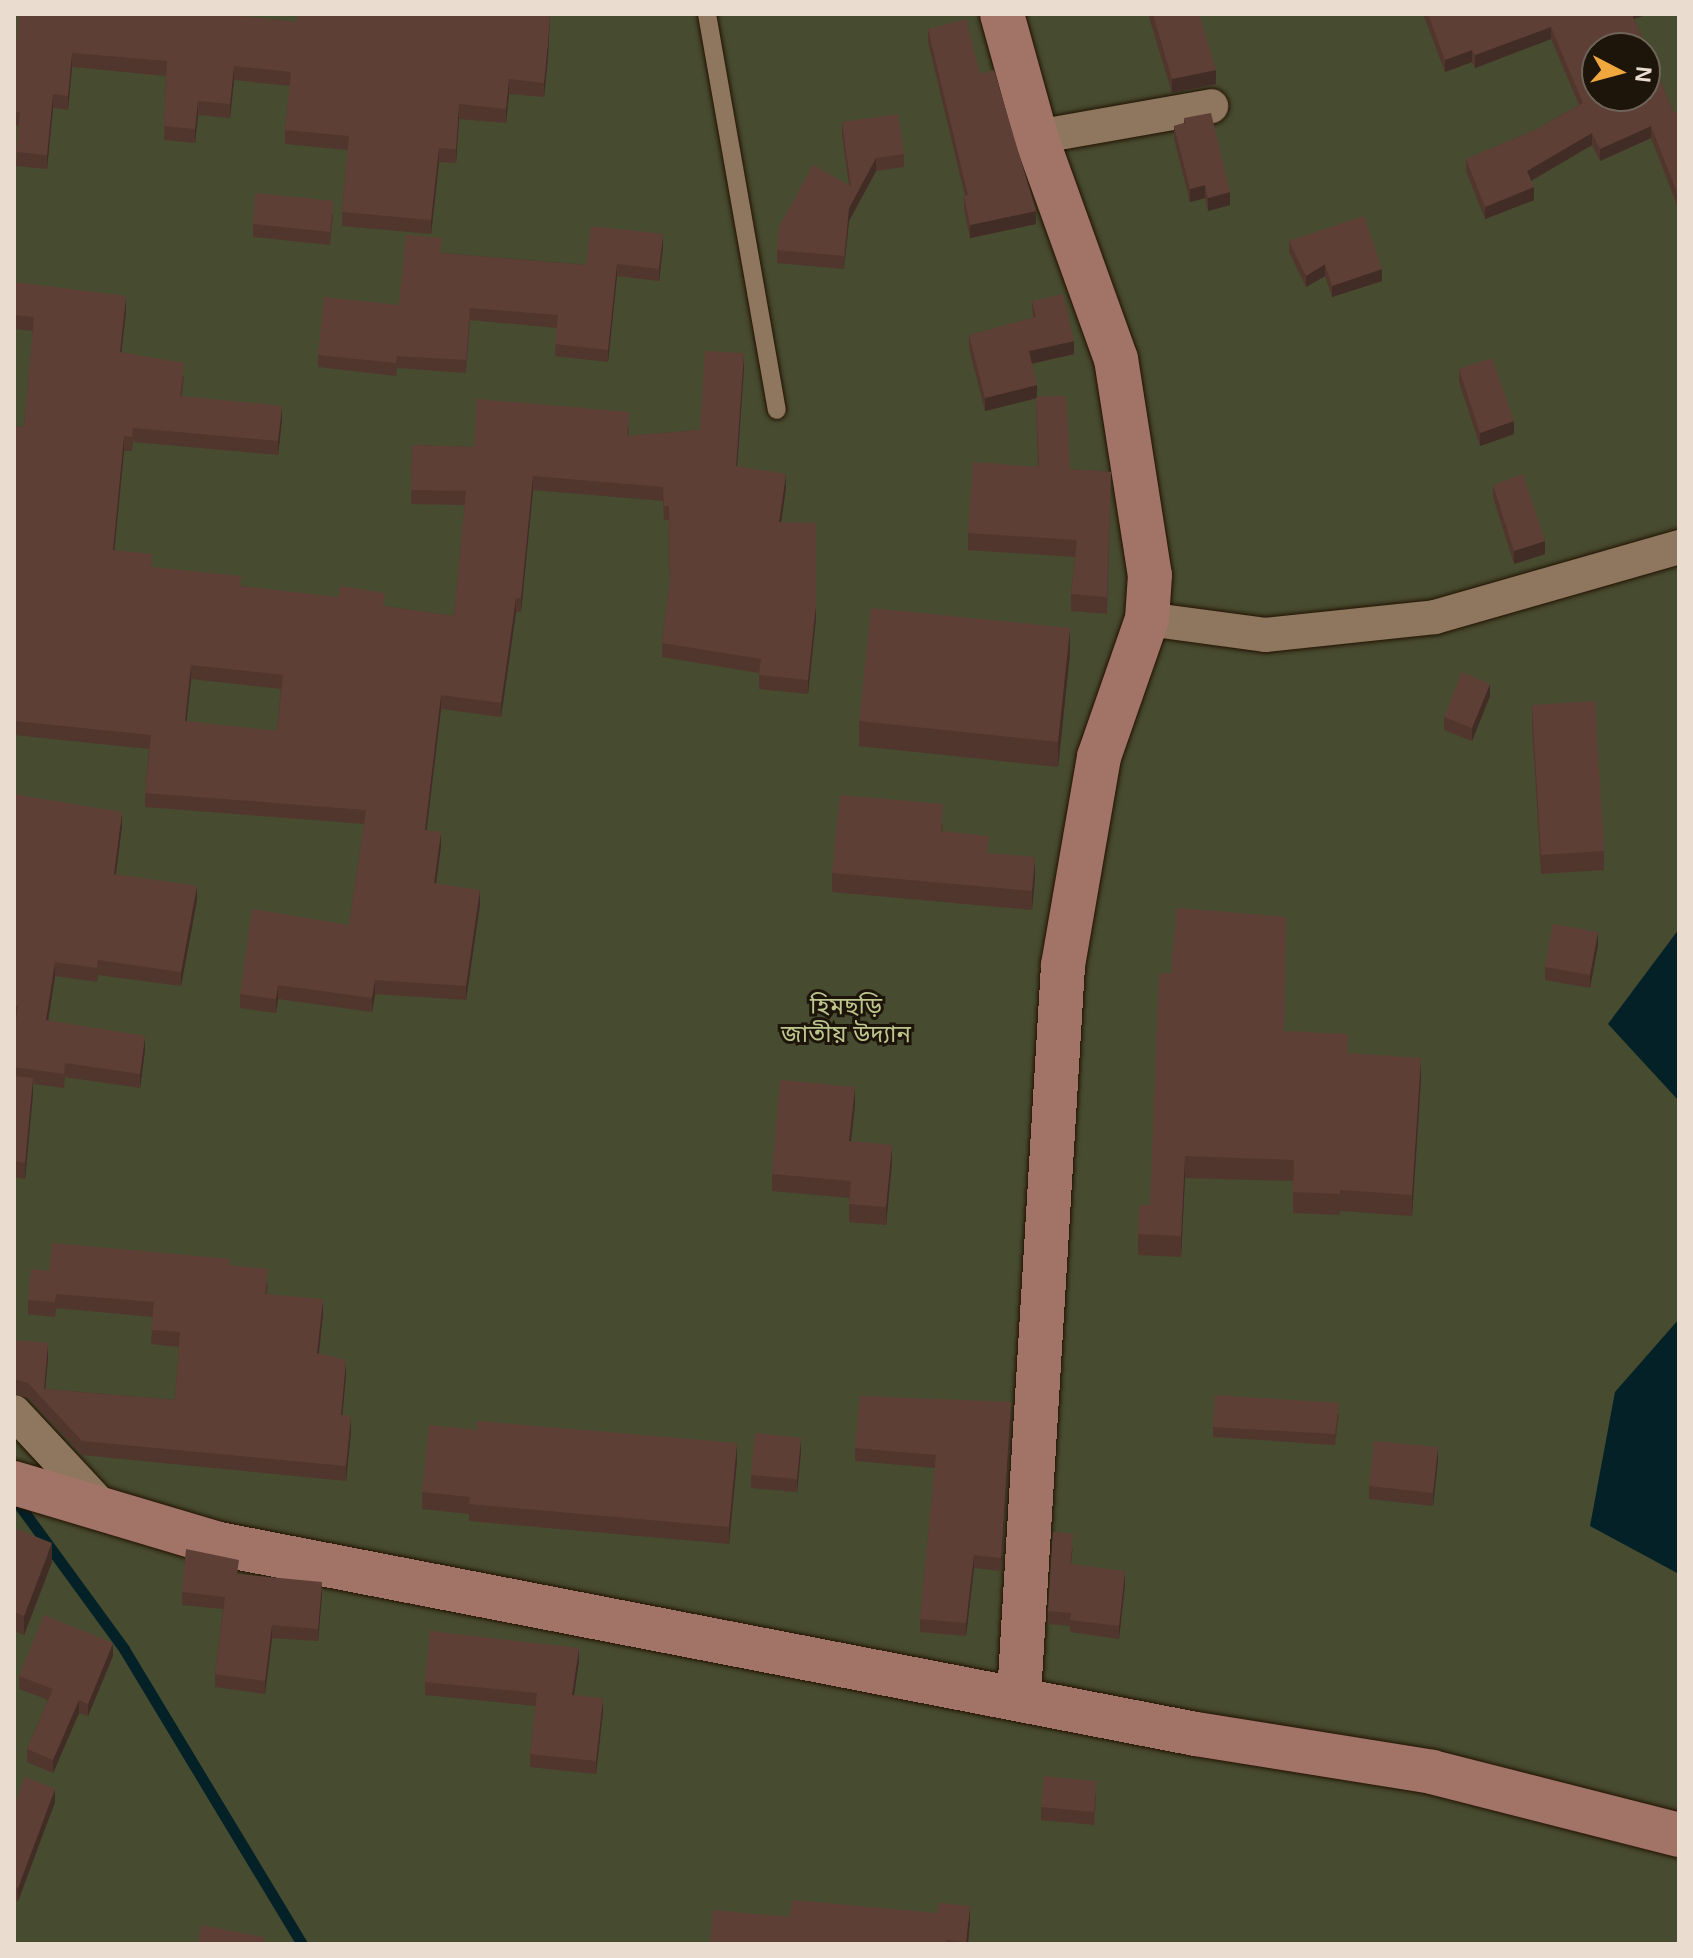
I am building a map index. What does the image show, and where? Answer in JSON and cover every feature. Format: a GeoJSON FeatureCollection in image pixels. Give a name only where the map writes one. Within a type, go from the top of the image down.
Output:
{"type":"FeatureCollection","features":[{"type":"Feature","properties":{"kind":"street"},"geometry":{"type":"LineString","coordinates":[[1002,14],[1036,137],[1116,359],[1150,575],[1147,619],[1099,757],[1063,966],[1019,1695]]}},
{"type":"Feature","properties":{"kind":"street"},"geometry":{"type":"LineString","coordinates":[[1036,137],[1211,106]]}},
{"type":"Feature","properties":{"kind":"street"},"geometry":{"type":"LineString","coordinates":[[1147,619],[1265,635],[1420,620],[1679,547]]}},
{"type":"Feature","properties":{"kind":"street"},"geometry":{"type":"LineString","coordinates":[[14,1412],[105,1510]]}},
{"type":"Feature","properties":{"kind":"street"},"geometry":{"type":"LineString","coordinates":[[24,1485],[219,1544],[1019,1695],[1196,1734],[1432,1772],[1679,1835]]}},
{"type":"Feature","properties":{"kind":"lane"},"geometry":{"type":"LineString","coordinates":[[707,14],[777,410]]}},
{"type":"Feature","properties":{"kind":"green space","name":"হিমছড়ি জাতীয় উদ্যান"},"geometry":{"type":"Polygon","coordinates":[[[14,14],[1679,14],[1679,1944],[14,1944],[14,14]]]}},
{"type":"Feature","properties":{"kind":"water"},"geometry":{"type":"Polygon","coordinates":[[[1679,929],[1679,1101],[1608,1024],[1679,929]]]}},
{"type":"Feature","properties":{"kind":"water"},"geometry":{"type":"Polygon","coordinates":[[[1679,1319],[1679,1574],[1590,1526],[1615,1392],[1679,1319]]]}},
{"type":"Feature","properties":{"kind":"building"},"geometry":{"type":"Polygon","coordinates":[[[19,14],[223,14],[297,22],[297,14],[550,14],[544,83],[509,79],[506,109],[459,104],[456,149],[439,148],[431,220],[342,212],[349,136],[285,130],[291,72],[234,66],[230,104],[198,101],[195,129],[164,126],[167,61],[72,53],[68,96],[53,94],[47,155],[16,152],[20,112],[14,112],[14,47],[19,14]]]}},
{"type":"Feature","properties":{"kind":"building"},"geometry":{"type":"Polygon","coordinates":[[[1153,14],[1199,14],[1216,70],[1172,79],[1153,14]]]}},
{"type":"Feature","properties":{"kind":"building"},"geometry":{"type":"Polygon","coordinates":[[[1428,14],[1632,14],[1640,32],[1581,32],[1581,98],[1551,27],[1475,55],[1472,50],[1445,60],[1428,14]]]}},
{"type":"Feature","properties":{"kind":"building"},"geometry":{"type":"Polygon","coordinates":[[[966,19],[980,74],[994,70],[1036,211],[970,225],[964,196],[968,195],[928,29],[966,19]]]}},
{"type":"Feature","properties":{"kind":"building"},"geometry":{"type":"Polygon","coordinates":[[[1661,82],[1674,113],[1679,111],[1679,197],[1651,126],[1600,149],[1592,133],[1527,171],[1534,187],[1485,207],[1466,159],[1537,129],[1581,104],[1581,112],[1661,112],[1661,82]]]}},
{"type":"Feature","properties":{"kind":"building"},"geometry":{"type":"Polygon","coordinates":[[[1211,113],[1230,192],[1208,198],[1205,185],[1190,189],[1174,126],[1186,123],[1184,118],[1211,113]]]}},
{"type":"Feature","properties":{"kind":"building"},"geometry":{"type":"Polygon","coordinates":[[[898,114],[904,154],[876,158],[849,208],[844,256],[777,250],[779,227],[813,165],[851,186],[842,122],[898,114]]]}},
{"type":"Feature","properties":{"kind":"building"},"geometry":{"type":"Polygon","coordinates":[[[255,193],[333,201],[330,232],[253,224],[255,193]]]}},
{"type":"Feature","properties":{"kind":"building"},"geometry":{"type":"Polygon","coordinates":[[[1364,216],[1382,269],[1332,286],[1325,264],[1306,276],[1289,241],[1364,216]]]}},
{"type":"Feature","properties":{"kind":"building"},"geometry":{"type":"Polygon","coordinates":[[[591,226],[663,234],[659,269],[617,264],[608,350],[555,344],[558,315],[470,308],[466,360],[397,356],[396,363],[318,355],[324,297],[399,305],[406,235],[442,238],[440,253],[586,265],[591,226]]]}},
{"type":"Feature","properties":{"kind":"building"},"geometry":{"type":"Polygon","coordinates":[[[14,282],[126,296],[120,352],[184,363],[180,396],[282,406],[278,441],[133,428],[132,437],[124,436],[113,550],[152,554],[151,567],[241,576],[240,586],[338,597],[340,586],[385,593],[383,606],[454,616],[466,491],[411,490],[412,445],[474,447],[477,399],[629,412],[627,436],[700,430],[705,351],[744,353],[736,466],[786,474],[779,522],[816,523],[816,604],[808,680],[759,675],[761,659],[662,643],[670,579],[669,506],[664,506],[663,487],[533,476],[521,598],[516,598],[501,703],[441,695],[425,830],[441,832],[434,883],[480,890],[466,986],[375,980],[372,998],[278,985],[276,999],[240,994],[252,909],[349,925],[366,810],[145,793],[151,735],[14,721],[14,426],[24,427],[34,317],[14,315],[14,282]],[[191,665],[185,721],[277,731],[283,675],[191,665]]]}},
{"type":"Feature","properties":{"kind":"building"},"geometry":{"type":"Polygon","coordinates":[[[1063,294],[1074,341],[1029,351],[1037,385],[985,398],[969,335],[1036,317],[1032,301],[1063,294]]]}},
{"type":"Feature","properties":{"kind":"building"},"geometry":{"type":"Polygon","coordinates":[[[1492,358],[1514,421],[1480,433],[1459,369],[1492,358]]]}},
{"type":"Feature","properties":{"kind":"building"},"geometry":{"type":"Polygon","coordinates":[[[1066,396],[1070,469],[1111,472],[1107,597],[1071,594],[1077,540],[968,533],[973,462],[1039,467],[1036,397],[1066,396]]]}},
{"type":"Feature","properties":{"kind":"building"},"geometry":{"type":"Polygon","coordinates":[[[1523,474],[1545,541],[1514,551],[1493,485],[1523,474]]]}},
{"type":"Feature","properties":{"kind":"building"},"geometry":{"type":"Polygon","coordinates":[[[871,608],[1070,628],[1058,742],[859,721],[871,608]]]}},
{"type":"Feature","properties":{"kind":"building"},"geometry":{"type":"Polygon","coordinates":[[[1462,672],[1490,684],[1472,728],[1444,717],[1462,672]]]}},
{"type":"Feature","properties":{"kind":"building"},"geometry":{"type":"Polygon","coordinates":[[[1595,701],[1604,851],[1541,855],[1532,705],[1595,701]]]}},
{"type":"Feature","properties":{"kind":"building"},"geometry":{"type":"Polygon","coordinates":[[[14,794],[122,812],[114,874],[197,886],[181,972],[98,960],[97,968],[55,962],[46,1020],[145,1036],[140,1074],[65,1063],[64,1074],[14,1067],[18,1006],[14,1005],[14,794]]]}},
{"type":"Feature","properties":{"kind":"building"},"geometry":{"type":"Polygon","coordinates":[[[840,795],[943,804],[941,831],[989,836],[987,853],[1035,857],[1032,891],[832,873],[840,795]]]}},
{"type":"Feature","properties":{"kind":"building"},"geometry":{"type":"Polygon","coordinates":[[[1177,908],[1286,917],[1284,1031],[1348,1034],[1347,1053],[1421,1058],[1412,1195],[1340,1190],[1340,1194],[1293,1192],[1294,1160],[1185,1156],[1181,1236],[1138,1234],[1139,1205],[1150,1205],[1159,973],[1171,974],[1177,908]]]}},
{"type":"Feature","properties":{"kind":"building"},"geometry":{"type":"Polygon","coordinates":[[[1553,924],[1598,932],[1590,975],[1545,967],[1553,924]]]}},
{"type":"Feature","properties":{"kind":"building"},"geometry":{"type":"Polygon","coordinates":[[[14,1076],[33,1078],[25,1163],[14,1161],[14,1076]]]}},
{"type":"Feature","properties":{"kind":"building"},"geometry":{"type":"Polygon","coordinates":[[[780,1080],[855,1087],[849,1141],[892,1145],[886,1207],[849,1204],[851,1181],[772,1174],[780,1080]]]}},
{"type":"Feature","properties":{"kind":"building"},"geometry":{"type":"Polygon","coordinates":[[[52,1243],[230,1259],[229,1265],[268,1269],[265,1294],[323,1299],[317,1353],[346,1360],[341,1415],[351,1416],[346,1466],[82,1441],[28,1383],[14,1379],[14,1340],[48,1343],[44,1389],[175,1400],[180,1332],[151,1330],[154,1302],[56,1294],[55,1302],[28,1300],[31,1269],[49,1271],[52,1243]]]}},
{"type":"Feature","properties":{"kind":"building"},"geometry":{"type":"Polygon","coordinates":[[[1215,1395],[1339,1403],[1335,1434],[1213,1427],[1215,1395]]]}},
{"type":"Feature","properties":{"kind":"building"},"geometry":{"type":"Polygon","coordinates":[[[860,1396],[1011,1402],[1001,1558],[974,1555],[966,1623],[920,1619],[936,1455],[855,1448],[860,1396]]]}},
{"type":"Feature","properties":{"kind":"building"},"geometry":{"type":"Polygon","coordinates":[[[477,1421],[737,1443],[729,1527],[469,1504],[470,1497],[422,1492],[429,1425],[477,1430],[477,1421]]]}},
{"type":"Feature","properties":{"kind":"building"},"geometry":{"type":"Polygon","coordinates":[[[755,1433],[801,1438],[797,1479],[751,1475],[755,1433]]]}},
{"type":"Feature","properties":{"kind":"building"},"geometry":{"type":"Polygon","coordinates":[[[1374,1441],[1438,1447],[1433,1493],[1369,1486],[1374,1441]]]}},
{"type":"Feature","properties":{"kind":"building"},"geometry":{"type":"Polygon","coordinates":[[[14,1528],[52,1543],[24,1616],[14,1612],[14,1528]]]}},
{"type":"Feature","properties":{"kind":"building"},"geometry":{"type":"Polygon","coordinates":[[[1053,1532],[1073,1534],[1070,1564],[1125,1571],[1119,1626],[1070,1620],[1071,1613],[1048,1611],[1053,1532]]]}},
{"type":"Feature","properties":{"kind":"building"},"geometry":{"type":"Polygon","coordinates":[[[186,1549],[239,1560],[237,1574],[322,1582],[318,1629],[272,1625],[265,1681],[215,1674],[225,1597],[182,1592],[186,1549]]]}},
{"type":"Feature","properties":{"kind":"building"},"geometry":{"type":"Polygon","coordinates":[[[44,1615],[113,1643],[88,1704],[79,1700],[53,1760],[27,1749],[53,1689],[19,1676],[44,1615]]]}},
{"type":"Feature","properties":{"kind":"building"},"geometry":{"type":"Polygon","coordinates":[[[430,1631],[579,1648],[572,1695],[603,1698],[596,1761],[530,1754],[537,1693],[425,1682],[430,1631]]]}},
{"type":"Feature","properties":{"kind":"building"},"geometry":{"type":"Polygon","coordinates":[[[1044,1776],[1096,1781],[1094,1812],[1041,1807],[1044,1776]]]}},
{"type":"Feature","properties":{"kind":"building"},"geometry":{"type":"Polygon","coordinates":[[[25,1777],[55,1789],[18,1888],[14,1887],[14,1805],[25,1777]]]}},
{"type":"Feature","properties":{"kind":"building"},"geometry":{"type":"Polygon","coordinates":[[[792,1900],[937,1913],[939,1903],[970,1906],[966,1942],[710,1944],[713,1910],[790,1917],[792,1900]]]}},
{"type":"Feature","properties":{"kind":"building"},"geometry":{"type":"Polygon","coordinates":[[[201,1925],[264,1937],[263,1944],[198,1944],[201,1925]]]}},
{"type":"Feature","properties":{"kind":"waterway"},"geometry":{"type":"LineString","coordinates":[[14,1498],[124,1649],[302,1944]]}}]}
